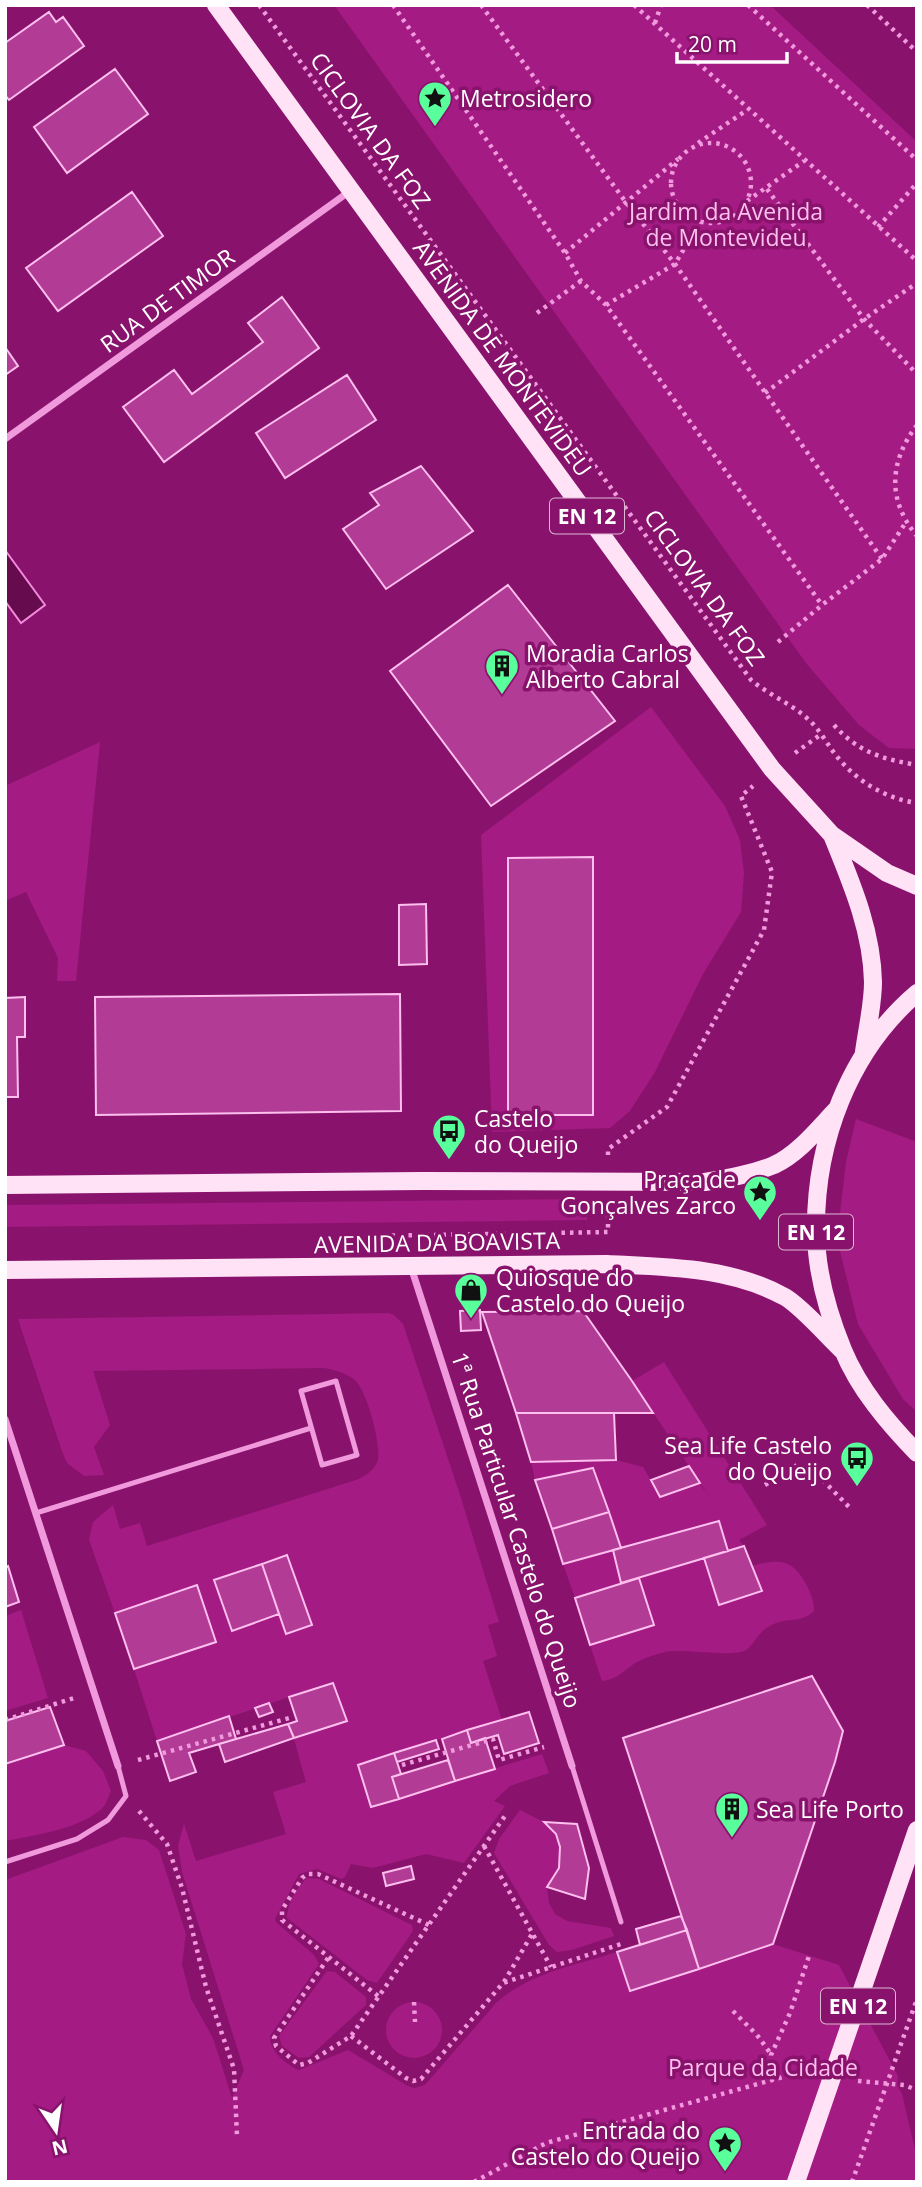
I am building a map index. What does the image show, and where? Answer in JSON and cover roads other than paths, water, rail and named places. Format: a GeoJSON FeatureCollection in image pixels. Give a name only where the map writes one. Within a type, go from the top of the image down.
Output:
{"type":"FeatureCollection","features":[{"type":"Feature","properties":{"kind":"main road","name":"AVENIDA DE MONTEVIDEU"},"geometry":{"type":"LineString","coordinates":[[216,5],[772,769],[832,835],[887,873],[917,886]]}},
{"type":"Feature","properties":{"kind":"main road","name":"AVENIDA DE MONTEVIDEU"},"geometry":{"type":"LineString","coordinates":[[832,835],[858,900],[869,944],[873,983],[863,1055]]}},
{"type":"Feature","properties":{"kind":"main road","name":"EN 12"},"geometry":{"type":"LineString","coordinates":[[917,993],[901,1006],[863,1055],[836,1110],[819,1171],[816,1232],[824,1294],[844,1352],[875,1406],[917,1453]]}},
{"type":"Feature","properties":{"kind":"main road"},"geometry":{"type":"LineString","coordinates":[[5,1185],[422,1181],[705,1182],[741,1176],[777,1164],[807,1140],[836,1110]]}},
{"type":"Feature","properties":{"kind":"main road","name":"AVENIDA DA BOAVISTA"},"geometry":{"type":"LineString","coordinates":[[5,1270],[607,1264],[669,1267],[731,1275],[786,1298],[844,1352]]}},
{"type":"Feature","properties":{"kind":"main road","name":"EN 12"},"geometry":{"type":"LineString","coordinates":[[796,2182],[917,1830]]}},
{"type":"Feature","properties":{"kind":"street","name":"RUA DE TIMOR"},"geometry":{"type":"LineString","coordinates":[[5,439],[350,190]]}},
{"type":"Feature","properties":{"kind":"street","name":"1ª Rua Particular Castelo do Queijo"},"geometry":{"type":"LineString","coordinates":[[411,1267],[572,1766]]}},
{"type":"Feature","properties":{"kind":"street"},"geometry":{"type":"LineString","coordinates":[[5,1419],[118,1766]]}},
{"type":"Feature","properties":{"kind":"lane"},"geometry":{"type":"LineString","coordinates":[[336,1381],[356,1455],[322,1465],[312,1428],[301,1391],[336,1381]]}},
{"type":"Feature","properties":{"kind":"lane"},"geometry":{"type":"LineString","coordinates":[[36,1513],[312,1428]]}},
{"type":"Feature","properties":{"kind":"lane"},"geometry":{"type":"LineString","coordinates":[[5,1862],[77,1839],[108,1820],[126,1796],[118,1766]]}},
{"type":"Feature","properties":{"kind":"lane"},"geometry":{"type":"LineString","coordinates":[[572,1766],[621,1922]]}},
{"type":"Feature","properties":{"kind":"place","name":"Metrosidero"},"geometry":{"type":"Point","coordinates":[435,128]}},
{"type":"Feature","properties":{"kind":"place","name":"Moradia Carlos Alberto Cabral"},"geometry":{"type":"Point","coordinates":[502,696]}},
{"type":"Feature","properties":{"kind":"place","name":"Castelo do Queijo"},"geometry":{"type":"Point","coordinates":[449,1161]}},
{"type":"Feature","properties":{"kind":"place","name":"Praça de Gonçalves Zarco"},"geometry":{"type":"Point","coordinates":[760,1222]}},
{"type":"Feature","properties":{"kind":"place","name":"Quiosque do Castelo do Queijo"},"geometry":{"type":"Point","coordinates":[471,1320]}},
{"type":"Feature","properties":{"kind":"place","name":"Sea Life Castelo do Queijo"},"geometry":{"type":"Point","coordinates":[857,1488]}},
{"type":"Feature","properties":{"kind":"place","name":"Sea Life Porto"},"geometry":{"type":"Point","coordinates":[732,1839]}},
{"type":"Feature","properties":{"kind":"place","name":"Entrada do Castelo do Queijo"},"geometry":{"type":"Point","coordinates":[725,2173]}},
{"type":"Feature","properties":{"kind":"park label","name":"Jardim da Avenida de Montevideu"},"geometry":{"type":"Point","coordinates":[726,224]}},
{"type":"Feature","properties":{"kind":"park label","name":"Parque da Cidade"},"geometry":{"type":"Point","coordinates":[763,2067]}}]}
